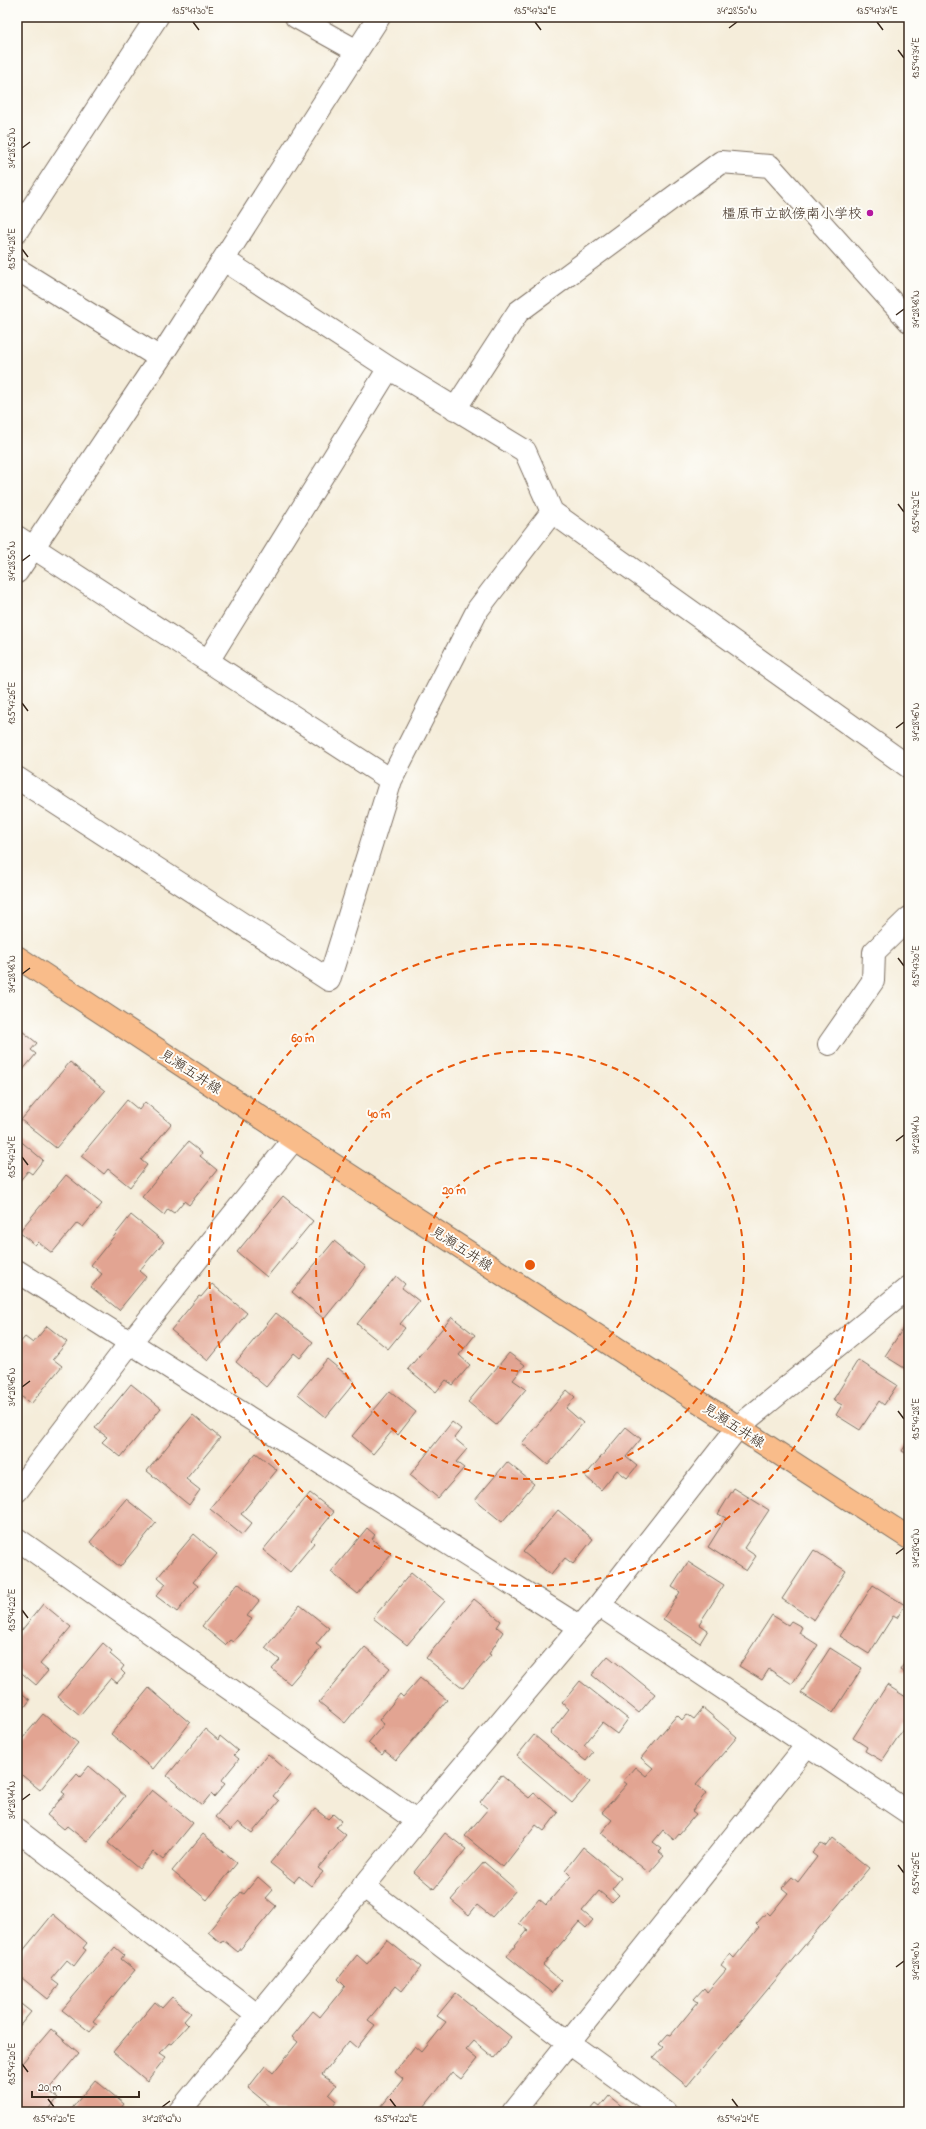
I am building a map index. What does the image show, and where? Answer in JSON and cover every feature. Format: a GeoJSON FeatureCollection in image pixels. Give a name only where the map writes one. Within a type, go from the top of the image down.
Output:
{"type":"FeatureCollection","features":[{"type":"Feature","properties":{"kind":"main road","name":"見瀬五井線"},"geometry":{"type":"LineString","coordinates":[[17,957],[294,1140],[909,1538]]}},
{"type":"Feature","properties":{"kind":"street"},"geometry":{"type":"LineString","coordinates":[[17,231],[157,17]]}},
{"type":"Feature","properties":{"kind":"street"},"geometry":{"type":"LineString","coordinates":[[296,17],[357,51]]}},
{"type":"Feature","properties":{"kind":"street"},"geometry":{"type":"LineString","coordinates":[[17,572],[25,542],[160,358],[379,17]]}},
{"type":"Feature","properties":{"kind":"street"},"geometry":{"type":"LineString","coordinates":[[455,410],[518,312],[721,162],[770,166],[909,321]]}},
{"type":"Feature","properties":{"kind":"street"},"geometry":{"type":"LineString","coordinates":[[224,260],[455,410],[525,451],[552,512],[909,768]]}},
{"type":"Feature","properties":{"kind":"street"},"geometry":{"type":"LineString","coordinates":[[17,269],[160,358]]}},
{"type":"Feature","properties":{"kind":"street"},"geometry":{"type":"LineString","coordinates":[[208,661],[389,368]]}},
{"type":"Feature","properties":{"kind":"street"},"geometry":{"type":"LineString","coordinates":[[17,778],[329,980],[391,780],[478,609],[552,512]]}},
{"type":"Feature","properties":{"kind":"street"},"geometry":{"type":"LineString","coordinates":[[25,542],[391,780]]}},
{"type":"Feature","properties":{"kind":"street"},"geometry":{"type":"LineString","coordinates":[[829,1044],[873,981],[874,952],[909,918]]}},
{"type":"Feature","properties":{"kind":"street"},"geometry":{"type":"LineString","coordinates":[[17,1491],[130,1343],[294,1140]]}},
{"type":"Feature","properties":{"kind":"street"},"geometry":{"type":"LineString","coordinates":[[17,1271],[580,1627]]}},
{"type":"Feature","properties":{"kind":"street"},"geometry":{"type":"LineString","coordinates":[[179,2112],[363,1886],[599,1605],[738,1427],[909,1287]]}},
{"type":"Feature","properties":{"kind":"street"},"geometry":{"type":"LineString","coordinates":[[17,1539],[417,1821]]}},
{"type":"Feature","properties":{"kind":"street"},"geometry":{"type":"LineString","coordinates":[[599,1605],[909,1813]]}},
{"type":"Feature","properties":{"kind":"street"},"geometry":{"type":"LineString","coordinates":[[513,2112],[807,1745]]}},
{"type":"Feature","properties":{"kind":"street"},"geometry":{"type":"LineString","coordinates":[[17,1830],[258,2016]]}},
{"type":"Feature","properties":{"kind":"street"},"geometry":{"type":"LineString","coordinates":[[363,1886],[569,2043],[665,2112]]}},
{"type":"Feature","properties":{"kind":"building"},"geometry":{"type":"Polygon","coordinates":[[[17,1027],[37,1043],[31,1050],[36,1054],[17,1077],[17,1027]]]}},
{"type":"Feature","properties":{"kind":"building"},"geometry":{"type":"Polygon","coordinates":[[[70,1062],[105,1091],[56,1148],[21,1120],[70,1062]]]}},
{"type":"Feature","properties":{"kind":"building"},"geometry":{"type":"Polygon","coordinates":[[[127,1100],[139,1110],[145,1102],[171,1124],[141,1160],[147,1165],[130,1187],[108,1169],[104,1174],[81,1156],[127,1100]]]}},
{"type":"Feature","properties":{"kind":"building"},"geometry":{"type":"Polygon","coordinates":[[[17,1138],[43,1160],[32,1174],[28,1171],[17,1184],[17,1138]]]}},
{"type":"Feature","properties":{"kind":"building"},"geometry":{"type":"Polygon","coordinates":[[[188,1142],[202,1153],[200,1156],[217,1170],[189,1205],[184,1201],[174,1213],[168,1209],[164,1215],[142,1197],[188,1142]]]}},
{"type":"Feature","properties":{"kind":"building"},"geometry":{"type":"Polygon","coordinates":[[[66,1175],[102,1204],[83,1227],[77,1223],[52,1253],[38,1242],[35,1245],[19,1232],[66,1175]]]}},
{"type":"Feature","properties":{"kind":"building"},"geometry":{"type":"Polygon","coordinates":[[[283,1196],[313,1221],[267,1277],[237,1252],[283,1196]]]}},
{"type":"Feature","properties":{"kind":"building"},"geometry":{"type":"Polygon","coordinates":[[[131,1215],[164,1242],[139,1271],[146,1277],[119,1310],[91,1287],[102,1274],[91,1265],[131,1215]]]}},
{"type":"Feature","properties":{"kind":"building"},"geometry":{"type":"Polygon","coordinates":[[[334,1241],[366,1267],[324,1319],[292,1292],[334,1241]]]}},
{"type":"Feature","properties":{"kind":"building"},"geometry":{"type":"Polygon","coordinates":[[[396,1276],[405,1284],[402,1288],[419,1301],[400,1324],[405,1328],[388,1349],[357,1324],[396,1276]]]}},
{"type":"Feature","properties":{"kind":"building"},"geometry":{"type":"Polygon","coordinates":[[[212,1284],[247,1313],[208,1361],[171,1330],[199,1296],[201,1297],[212,1284]]]}},
{"type":"Feature","properties":{"kind":"building"},"geometry":{"type":"Polygon","coordinates":[[[276,1313],[313,1342],[300,1358],[294,1353],[266,1387],[236,1362],[276,1313]]]}},
{"type":"Feature","properties":{"kind":"building"},"geometry":{"type":"Polygon","coordinates":[[[452,1317],[475,1335],[459,1355],[470,1365],[453,1385],[446,1380],[436,1392],[408,1369],[452,1317]]]}},
{"type":"Feature","properties":{"kind":"building"},"geometry":{"type":"Polygon","coordinates":[[[906,1324],[909,1326],[909,1371],[885,1356],[906,1324]]]}},
{"type":"Feature","properties":{"kind":"building"},"geometry":{"type":"Polygon","coordinates":[[[47,1326],[67,1342],[53,1359],[62,1366],[31,1404],[17,1393],[17,1346],[25,1337],[33,1343],[47,1326]]]}},
{"type":"Feature","properties":{"kind":"building"},"geometry":{"type":"Polygon","coordinates":[[[509,1353],[525,1365],[513,1380],[526,1389],[496,1425],[468,1402],[509,1353]]]}},
{"type":"Feature","properties":{"kind":"building"},"geometry":{"type":"Polygon","coordinates":[[[327,1359],[355,1382],[326,1417],[298,1394],[327,1359]]]}},
{"type":"Feature","properties":{"kind":"building"},"geometry":{"type":"Polygon","coordinates":[[[858,1360],[897,1385],[884,1405],[879,1401],[860,1430],[836,1415],[842,1405],[833,1400],[858,1360]]]}},
{"type":"Feature","properties":{"kind":"building"},"geometry":{"type":"Polygon","coordinates":[[[131,1384],[161,1408],[121,1457],[102,1442],[107,1437],[95,1428],[131,1384]]]}},
{"type":"Feature","properties":{"kind":"building"},"geometry":{"type":"Polygon","coordinates":[[[567,1390],[575,1397],[566,1408],[583,1423],[548,1465],[522,1443],[567,1390]]]}},
{"type":"Feature","properties":{"kind":"building"},"geometry":{"type":"Polygon","coordinates":[[[390,1391],[416,1412],[398,1435],[393,1430],[373,1454],[352,1436],[390,1391]]]}},
{"type":"Feature","properties":{"kind":"building"},"geometry":{"type":"Polygon","coordinates":[[[193,1415],[220,1438],[186,1479],[200,1490],[189,1505],[147,1471],[193,1415]]]}},
{"type":"Feature","properties":{"kind":"building"},"geometry":{"type":"Polygon","coordinates":[[[452,1422],[461,1429],[454,1438],[467,1449],[456,1462],[464,1468],[438,1498],[410,1475],[452,1422]]]}},
{"type":"Feature","properties":{"kind":"building"},"geometry":{"type":"Polygon","coordinates":[[[626,1427],[641,1439],[626,1457],[637,1466],[627,1478],[617,1470],[601,1490],[585,1476],[626,1427]]]}},
{"type":"Feature","properties":{"kind":"building"},"geometry":{"type":"Polygon","coordinates":[[[909,1440],[909,1455],[902,1451],[909,1440]]]}},
{"type":"Feature","properties":{"kind":"building"},"geometry":{"type":"Polygon","coordinates":[[[256,1453],[277,1470],[241,1514],[252,1523],[242,1535],[210,1509],[256,1453]]]}},
{"type":"Feature","properties":{"kind":"building"},"geometry":{"type":"Polygon","coordinates":[[[507,1462],[534,1484],[502,1522],[475,1500],[507,1462]]]}},
{"type":"Feature","properties":{"kind":"building"},"geometry":{"type":"Polygon","coordinates":[[[734,1488],[769,1510],[744,1548],[756,1556],[746,1571],[708,1547],[726,1518],[718,1514],[734,1488]]]}},
{"type":"Feature","properties":{"kind":"building"},"geometry":{"type":"Polygon","coordinates":[[[310,1493],[334,1512],[311,1540],[314,1543],[290,1572],[263,1550],[310,1493]]]}},
{"type":"Feature","properties":{"kind":"building"},"geometry":{"type":"Polygon","coordinates":[[[126,1499],[156,1523],[120,1567],[90,1542],[126,1499]]]}},
{"type":"Feature","properties":{"kind":"building"},"geometry":{"type":"Polygon","coordinates":[[[558,1510],[593,1539],[573,1564],[565,1558],[551,1575],[523,1552],[558,1510]]]}},
{"type":"Feature","properties":{"kind":"building"},"geometry":{"type":"Polygon","coordinates":[[[367,1528],[375,1535],[372,1539],[391,1554],[358,1594],[331,1572],[367,1528]]]}},
{"type":"Feature","properties":{"kind":"building"},"geometry":{"type":"Polygon","coordinates":[[[194,1534],[217,1554],[193,1582],[198,1586],[177,1612],[156,1596],[166,1584],[158,1577],[194,1534]]]}},
{"type":"Feature","properties":{"kind":"building"},"geometry":{"type":"Polygon","coordinates":[[[814,1550],[846,1571],[814,1620],[782,1599],[814,1550]]]}},
{"type":"Feature","properties":{"kind":"building"},"geometry":{"type":"Polygon","coordinates":[[[688,1562],[724,1585],[699,1624],[708,1630],[700,1643],[663,1619],[680,1592],[672,1587],[688,1562]]]}},
{"type":"Feature","properties":{"kind":"building"},"geometry":{"type":"Polygon","coordinates":[[[411,1573],[445,1601],[407,1645],[373,1618],[411,1573]]]}},
{"type":"Feature","properties":{"kind":"building"},"geometry":{"type":"Polygon","coordinates":[[[238,1583],[259,1601],[247,1616],[252,1619],[233,1642],[230,1640],[225,1645],[202,1626],[238,1583]]]}},
{"type":"Feature","properties":{"kind":"building"},"geometry":{"type":"Polygon","coordinates":[[[873,1585],[905,1605],[897,1618],[893,1616],[869,1654],[840,1636],[873,1585]]]}},
{"type":"Feature","properties":{"kind":"building"},"geometry":{"type":"Polygon","coordinates":[[[474,1599],[501,1621],[497,1627],[503,1632],[489,1654],[491,1655],[463,1688],[426,1658],[474,1599]]]}},
{"type":"Feature","properties":{"kind":"building"},"geometry":{"type":"Polygon","coordinates":[[[43,1604],[71,1627],[40,1664],[48,1671],[36,1685],[17,1669],[17,1636],[43,1604]]]}},
{"type":"Feature","properties":{"kind":"building"},"geometry":{"type":"Polygon","coordinates":[[[300,1605],[329,1628],[316,1644],[321,1648],[290,1684],[272,1669],[280,1660],[265,1648],[300,1605]]]}},
{"type":"Feature","properties":{"kind":"building"},"geometry":{"type":"Polygon","coordinates":[[[772,1615],[788,1625],[791,1621],[802,1627],[799,1633],[818,1645],[792,1684],[769,1669],[762,1680],[739,1666],[772,1615]]]}},
{"type":"Feature","properties":{"kind":"building"},"geometry":{"type":"Polygon","coordinates":[[[103,1643],[112,1651],[110,1654],[124,1666],[121,1670],[125,1674],[117,1683],[111,1678],[80,1715],[58,1697],[103,1643]]]}},
{"type":"Feature","properties":{"kind":"building"},"geometry":{"type":"Polygon","coordinates":[[[365,1647],[390,1668],[345,1723],[319,1702],[365,1647]]]}},
{"type":"Feature","properties":{"kind":"building"},"geometry":{"type":"Polygon","coordinates":[[[830,1648],[862,1668],[833,1713],[801,1693],[830,1648]]]}},
{"type":"Feature","properties":{"kind":"building"},"geometry":{"type":"Polygon","coordinates":[[[608,1656],[655,1694],[639,1713],[592,1675],[608,1656]]]}},
{"type":"Feature","properties":{"kind":"building"},"geometry":{"type":"Polygon","coordinates":[[[909,1656],[909,1676],[900,1670],[909,1656]]]}},
{"type":"Feature","properties":{"kind":"building"},"geometry":{"type":"Polygon","coordinates":[[[420,1678],[447,1700],[396,1760],[385,1751],[382,1755],[368,1743],[384,1724],[379,1720],[400,1694],[403,1697],[420,1678]]]}},
{"type":"Feature","properties":{"kind":"building"},"geometry":{"type":"Polygon","coordinates":[[[580,1681],[628,1719],[617,1734],[602,1723],[584,1745],[593,1752],[586,1761],[550,1733],[569,1709],[562,1703],[580,1681]]]}},
{"type":"Feature","properties":{"kind":"building"},"geometry":{"type":"Polygon","coordinates":[[[887,1685],[909,1699],[909,1727],[906,1725],[882,1761],[865,1751],[867,1747],[853,1738],[887,1685]]]}},
{"type":"Feature","properties":{"kind":"building"},"geometry":{"type":"Polygon","coordinates":[[[149,1688],[190,1723],[153,1769],[111,1734],[149,1688]]]}},
{"type":"Feature","properties":{"kind":"building"},"geometry":{"type":"Polygon","coordinates":[[[17,1689],[30,1700],[24,1708],[20,1704],[17,1708],[17,1689]]]}},
{"type":"Feature","properties":{"kind":"building"},"geometry":{"type":"Polygon","coordinates":[[[703,1708],[737,1737],[696,1785],[706,1793],[692,1811],[696,1814],[674,1840],[663,1830],[653,1842],[662,1849],[659,1852],[664,1856],[649,1873],[601,1833],[612,1820],[602,1812],[627,1784],[623,1781],[635,1767],[646,1776],[653,1768],[641,1758],[677,1715],[682,1720],[687,1714],[694,1719],[703,1708]]]}},
{"type":"Feature","properties":{"kind":"building"},"geometry":{"type":"Polygon","coordinates":[[[43,1714],[78,1743],[40,1790],[17,1771],[17,1745],[43,1714]]]}},
{"type":"Feature","properties":{"kind":"building"},"geometry":{"type":"Polygon","coordinates":[[[205,1729],[218,1740],[220,1736],[238,1751],[234,1755],[239,1759],[221,1781],[225,1784],[214,1797],[211,1794],[202,1805],[167,1776],[205,1729]]]}},
{"type":"Feature","properties":{"kind":"building"},"geometry":{"type":"Polygon","coordinates":[[[534,1735],[590,1782],[572,1803],[517,1756],[534,1735]]]}},
{"type":"Feature","properties":{"kind":"building"},"geometry":{"type":"Polygon","coordinates":[[[268,1754],[291,1774],[273,1796],[279,1801],[252,1833],[238,1822],[231,1830],[215,1817],[268,1754]]]}},
{"type":"Feature","properties":{"kind":"building"},"geometry":{"type":"Polygon","coordinates":[[[89,1766],[125,1796],[87,1842],[67,1826],[64,1829],[47,1815],[65,1794],[62,1792],[77,1774],[80,1777],[89,1766]]]}},
{"type":"Feature","properties":{"kind":"building"},"geometry":{"type":"Polygon","coordinates":[[[501,1775],[529,1798],[534,1793],[558,1813],[544,1831],[536,1825],[503,1867],[465,1836],[488,1809],[480,1802],[501,1775]]]}},
{"type":"Feature","properties":{"kind":"building"},"geometry":{"type":"Polygon","coordinates":[[[152,1790],[193,1823],[163,1860],[153,1852],[139,1869],[108,1843],[152,1790]]]}},
{"type":"Feature","properties":{"kind":"building"},"geometry":{"type":"Polygon","coordinates":[[[315,1809],[328,1819],[333,1814],[341,1821],[336,1827],[346,1835],[318,1868],[323,1872],[311,1886],[299,1876],[294,1882],[270,1863],[315,1809]]]}},
{"type":"Feature","properties":{"kind":"building"},"geometry":{"type":"Polygon","coordinates":[[[445,1833],[466,1849],[434,1889],[414,1872],[445,1833]]]}},
{"type":"Feature","properties":{"kind":"building"},"geometry":{"type":"Polygon","coordinates":[[[203,1834],[237,1863],[207,1900],[172,1871],[203,1834]]]}},
{"type":"Feature","properties":{"kind":"building"},"geometry":{"type":"Polygon","coordinates":[[[832,1838],[869,1868],[687,2086],[653,2058],[663,2047],[659,2044],[668,2034],[671,2035],[698,2002],[694,1999],[704,1988],[707,1992],[726,1970],[721,1966],[730,1954],[734,1958],[759,1927],[756,1924],[767,1912],[770,1915],[788,1893],[782,1888],[792,1877],[798,1882],[817,1857],[812,1853],[821,1843],[826,1846],[832,1838]]]}},
{"type":"Feature","properties":{"kind":"building"},"geometry":{"type":"Polygon","coordinates":[[[583,1847],[621,1878],[612,1889],[619,1895],[612,1902],[599,1891],[582,1911],[593,1920],[586,1928],[579,1922],[543,1965],[561,1981],[552,1993],[507,1956],[528,1930],[519,1923],[539,1899],[546,1905],[571,1876],[565,1870],[583,1847]]]}},
{"type":"Feature","properties":{"kind":"building"},"geometry":{"type":"Polygon","coordinates":[[[484,1862],[516,1890],[492,1917],[477,1905],[469,1915],[451,1900],[484,1862]]]}},
{"type":"Feature","properties":{"kind":"building"},"geometry":{"type":"Polygon","coordinates":[[[258,1877],[273,1890],[266,1898],[276,1906],[238,1952],[223,1940],[221,1943],[208,1932],[241,1892],[244,1894],[258,1877]]]}},
{"type":"Feature","properties":{"kind":"building"},"geometry":{"type":"Polygon","coordinates":[[[53,1914],[87,1943],[83,1948],[86,1950],[74,1966],[67,1960],[51,1979],[59,1985],[48,1999],[17,1974],[17,1958],[53,1914]]]}},
{"type":"Feature","properties":{"kind":"building"},"geometry":{"type":"Polygon","coordinates":[[[387,1940],[421,1967],[402,1991],[396,1986],[368,2020],[375,2025],[357,2048],[349,2041],[322,2075],[336,2085],[329,2094],[337,2101],[328,2112],[321,2112],[317,2109],[314,2112],[277,2112],[248,2088],[265,2066],[273,2073],[298,2042],[292,2037],[313,2011],[320,2017],[345,1986],[338,1979],[357,1955],[367,1964],[387,1940]]]}},
{"type":"Feature","properties":{"kind":"building"},"geometry":{"type":"Polygon","coordinates":[[[115,1947],[124,1955],[121,1959],[135,1970],[93,2021],[97,2024],[90,2032],[62,2010],[115,1947]]]}},
{"type":"Feature","properties":{"kind":"building"},"geometry":{"type":"Polygon","coordinates":[[[456,1993],[511,2037],[494,2058],[474,2041],[466,2050],[477,2059],[461,2079],[452,2072],[420,2112],[377,2112],[403,2079],[395,2072],[415,2046],[422,2052],[446,2022],[437,2016],[456,1993]]]}},
{"type":"Feature","properties":{"kind":"building"},"geometry":{"type":"Polygon","coordinates":[[[172,1997],[191,2013],[184,2021],[188,2025],[171,2044],[169,2043],[160,2053],[166,2057],[147,2081],[113,2052],[155,2002],[162,2008],[172,1997]]]}},
{"type":"Feature","properties":{"kind":"building"},"geometry":{"type":"Polygon","coordinates":[[[17,2001],[31,2012],[17,2029],[17,2001]]]}},
{"type":"Feature","properties":{"kind":"building"},"geometry":{"type":"Polygon","coordinates":[[[51,2029],[79,2053],[48,2090],[58,2098],[47,2112],[24,2112],[17,2106],[17,2069],[51,2029]]]}},
{"type":"Feature","properties":{"kind":"building"},"geometry":{"type":"Polygon","coordinates":[[[95,2080],[124,2104],[118,2112],[69,2112],[95,2080]]]}},
{"type":"Feature","properties":{"kind":"building"},"geometry":{"type":"Polygon","coordinates":[[[609,2096],[629,2112],[589,2112],[596,2104],[600,2107],[609,2096]]]}},
{"type":"Feature","properties":{"kind":"place","name":"橿原市立畝傍南小学校"},"geometry":{"type":"Point","coordinates":[870,213]}}]}
